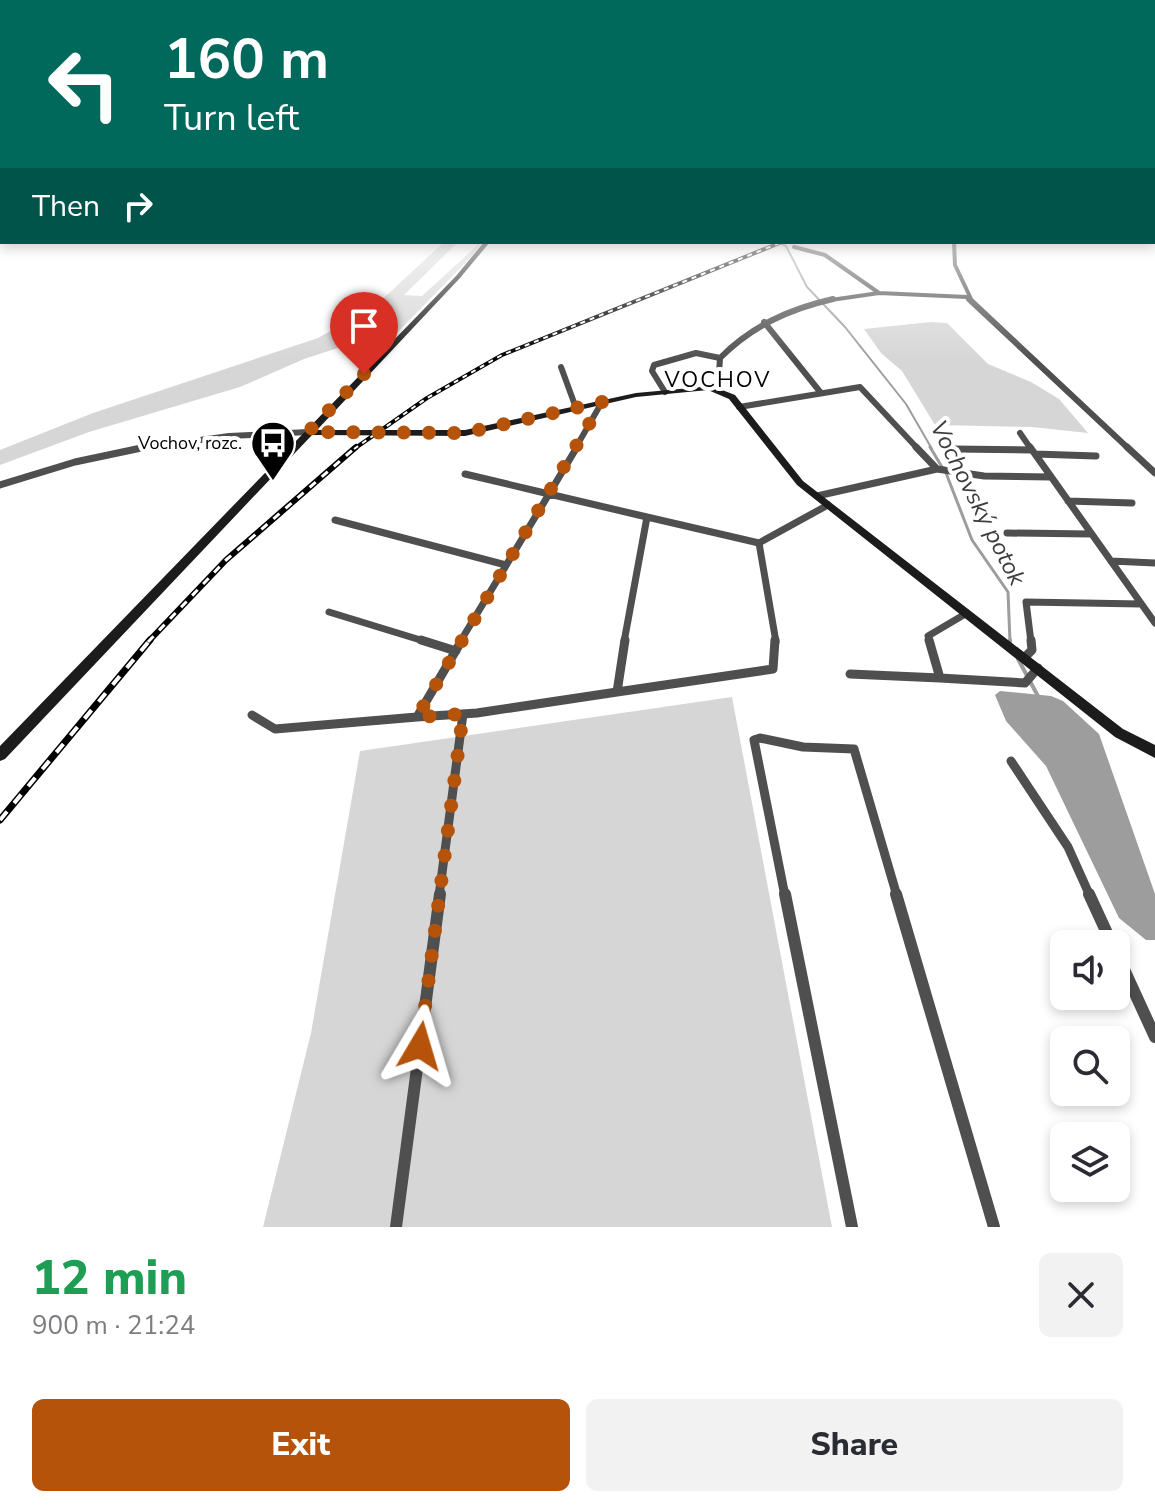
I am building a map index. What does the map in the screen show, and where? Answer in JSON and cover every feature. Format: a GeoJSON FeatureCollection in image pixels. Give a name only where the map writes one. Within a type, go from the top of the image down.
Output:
{"type":"FeatureCollection","features":[{"type":"Feature","properties":{"kind":"street"},"geometry":{"type":"LineString","coordinates":[[0,755],[458,277],[484,245]]}},
{"type":"Feature","properties":{"kind":"street"},"geometry":{"type":"LineString","coordinates":[[954,245],[955,265],[967,297],[1155,473]]}},
{"type":"Feature","properties":{"kind":"street"},"geometry":{"type":"LineString","coordinates":[[794,247],[825,255],[879,293]]}},
{"type":"Feature","properties":{"kind":"street"},"geometry":{"type":"LineString","coordinates":[[718,389],[720,358],[764,322],[835,298],[879,293],[967,297]]}},
{"type":"Feature","properties":{"kind":"street"},"geometry":{"type":"LineString","coordinates":[[764,322],[821,393]]}},
{"type":"Feature","properties":{"kind":"street"},"geometry":{"type":"LineString","coordinates":[[665,392],[652,371],[654,365],[696,353],[720,358]]}},
{"type":"Feature","properties":{"kind":"street"},"geometry":{"type":"LineString","coordinates":[[561,367],[576,408]]}},
{"type":"Feature","properties":{"kind":"street"},"geometry":{"type":"LineString","coordinates":[[739,407],[860,387],[937,469]]}},
{"type":"Feature","properties":{"kind":"street"},"geometry":{"type":"LineString","coordinates":[[0,485],[120,450],[218,436],[308,432],[465,433],[602,402],[665,392],[718,389],[739,407],[788,472],[1119,733],[1155,752]]}},
{"type":"Feature","properties":{"kind":"street"},"geometry":{"type":"LineString","coordinates":[[417,717],[602,402]]}},
{"type":"Feature","properties":{"kind":"street"},"geometry":{"type":"LineString","coordinates":[[1020,433],[1155,623]]}},
{"type":"Feature","properties":{"kind":"street"},"geometry":{"type":"LineString","coordinates":[[953,449],[1096,456]]}},
{"type":"Feature","properties":{"kind":"street"},"geometry":{"type":"LineString","coordinates":[[817,496],[937,469],[984,476],[1051,477]]}},
{"type":"Feature","properties":{"kind":"street"},"geometry":{"type":"LineString","coordinates":[[465,474],[547,496],[759,543],[828,505]]}},
{"type":"Feature","properties":{"kind":"street"},"geometry":{"type":"LineString","coordinates":[[1068,501],[1132,503]]}},
{"type":"Feature","properties":{"kind":"street"},"geometry":{"type":"LineString","coordinates":[[617,692],[634,576],[647,517]]}},
{"type":"Feature","properties":{"kind":"street"},"geometry":{"type":"LineString","coordinates":[[335,520],[506,565]]}},
{"type":"Feature","properties":{"kind":"street"},"geometry":{"type":"LineString","coordinates":[[1007,533],[1091,534]]}},
{"type":"Feature","properties":{"kind":"street"},"geometry":{"type":"LineString","coordinates":[[252,715],[275,729],[463,714],[773,669],[777,651],[759,543]]}},
{"type":"Feature","properties":{"kind":"street"},"geometry":{"type":"LineString","coordinates":[[1111,561],[1155,563]]}},
{"type":"Feature","properties":{"kind":"street"},"geometry":{"type":"LineString","coordinates":[[1025,657],[1032,650],[1026,602],[1141,604]]}},
{"type":"Feature","properties":{"kind":"street"},"geometry":{"type":"LineString","coordinates":[[329,612],[456,651]]}},
{"type":"Feature","properties":{"kind":"street"},"geometry":{"type":"LineString","coordinates":[[940,678],[928,636],[967,613]]}},
{"type":"Feature","properties":{"kind":"street"},"geometry":{"type":"LineString","coordinates":[[850,674],[1025,683],[1038,668]]}},
{"type":"Feature","properties":{"kind":"street"},"geometry":{"type":"LineString","coordinates":[[396,1227],[463,714]]}},
{"type":"Feature","properties":{"kind":"street"},"geometry":{"type":"LineString","coordinates":[[852,1227],[754,740],[758,738],[783,740],[796,746],[854,749],[994,1227]]}},
{"type":"Feature","properties":{"kind":"street"},"geometry":{"type":"LineString","coordinates":[[1011,761],[1068,847],[1106,930]]}},
{"type":"Feature","properties":{"kind":"street"},"geometry":{"type":"LineString","coordinates":[[1130,983],[1155,1037]]}},
{"type":"Feature","properties":{"kind":"shaded area"},"geometry":{"type":"Polygon","coordinates":[[[440,245],[455,245],[404,295],[422,296],[479,245],[386,344],[373,351],[373,346],[347,345],[304,359],[240,387],[89,432],[0,465],[0,450],[93,413],[318,338],[374,307],[440,245]]]}},
{"type":"Feature","properties":{"kind":"shaded area"},"geometry":{"type":"Polygon","coordinates":[[[947,323],[988,364],[1031,382],[1059,399],[1088,433],[1032,427],[935,425],[902,371],[881,353],[864,329],[947,323]]]}},
{"type":"Feature","properties":{"kind":"shaded area"},"geometry":{"type":"Polygon","coordinates":[[[1000,691],[1051,696],[1063,701],[1099,734],[1155,894],[1155,940],[1146,940],[1119,918],[1046,766],[1006,721],[995,695],[1000,691]]]}},
{"type":"Feature","properties":{"kind":"shaded area"},"geometry":{"type":"Polygon","coordinates":[[[732,697],[832,1227],[263,1227],[311,1033],[360,751],[732,697]]]}},
{"type":"Feature","properties":{"kind":"waterway","name":"Vochovský potok"},"geometry":{"type":"LineString","coordinates":[[784,245],[807,287],[845,327],[906,404],[932,449]]}},
{"type":"Feature","properties":{"kind":"waterway","name":"Vochovský potok"},"geometry":{"type":"LineString","coordinates":[[930,447],[942,467]]}},
{"type":"Feature","properties":{"kind":"waterway","name":"Vochovský potok"},"geometry":{"type":"LineString","coordinates":[[946,473],[972,540],[1008,592],[1010,642]]}},
{"type":"Feature","properties":{"kind":"waterway","name":"Vochovský potok"},"geometry":{"type":"LineString","coordinates":[[1018,659],[1039,698]]}},
{"type":"Feature","properties":{"kind":"railway"},"geometry":{"type":"LineString","coordinates":[[354,449],[427,398],[502,355],[774,245]]}},
{"type":"Feature","properties":{"kind":"railway"},"geometry":{"type":"LineString","coordinates":[[148,642],[226,560],[356,447]]}},
{"type":"Feature","properties":{"kind":"railway"},"geometry":{"type":"LineString","coordinates":[[0,820],[150,640]]}},
{"type":"Feature","properties":{"kind":"place","name":"Vochov, rozc."},"geometry":{"type":"Point","coordinates":[273,482]}},
{"type":"Feature","properties":{"kind":"district","name":"VOCHOV"},"geometry":{"type":"Point","coordinates":[718,380]}},
{"type":"Feature","properties":{"kind":"route"},"geometry":{"type":"LineString","coordinates":[[364,374],[308,432],[465,433],[602,402],[417,717],[463,714],[420,1046]]}}]}
